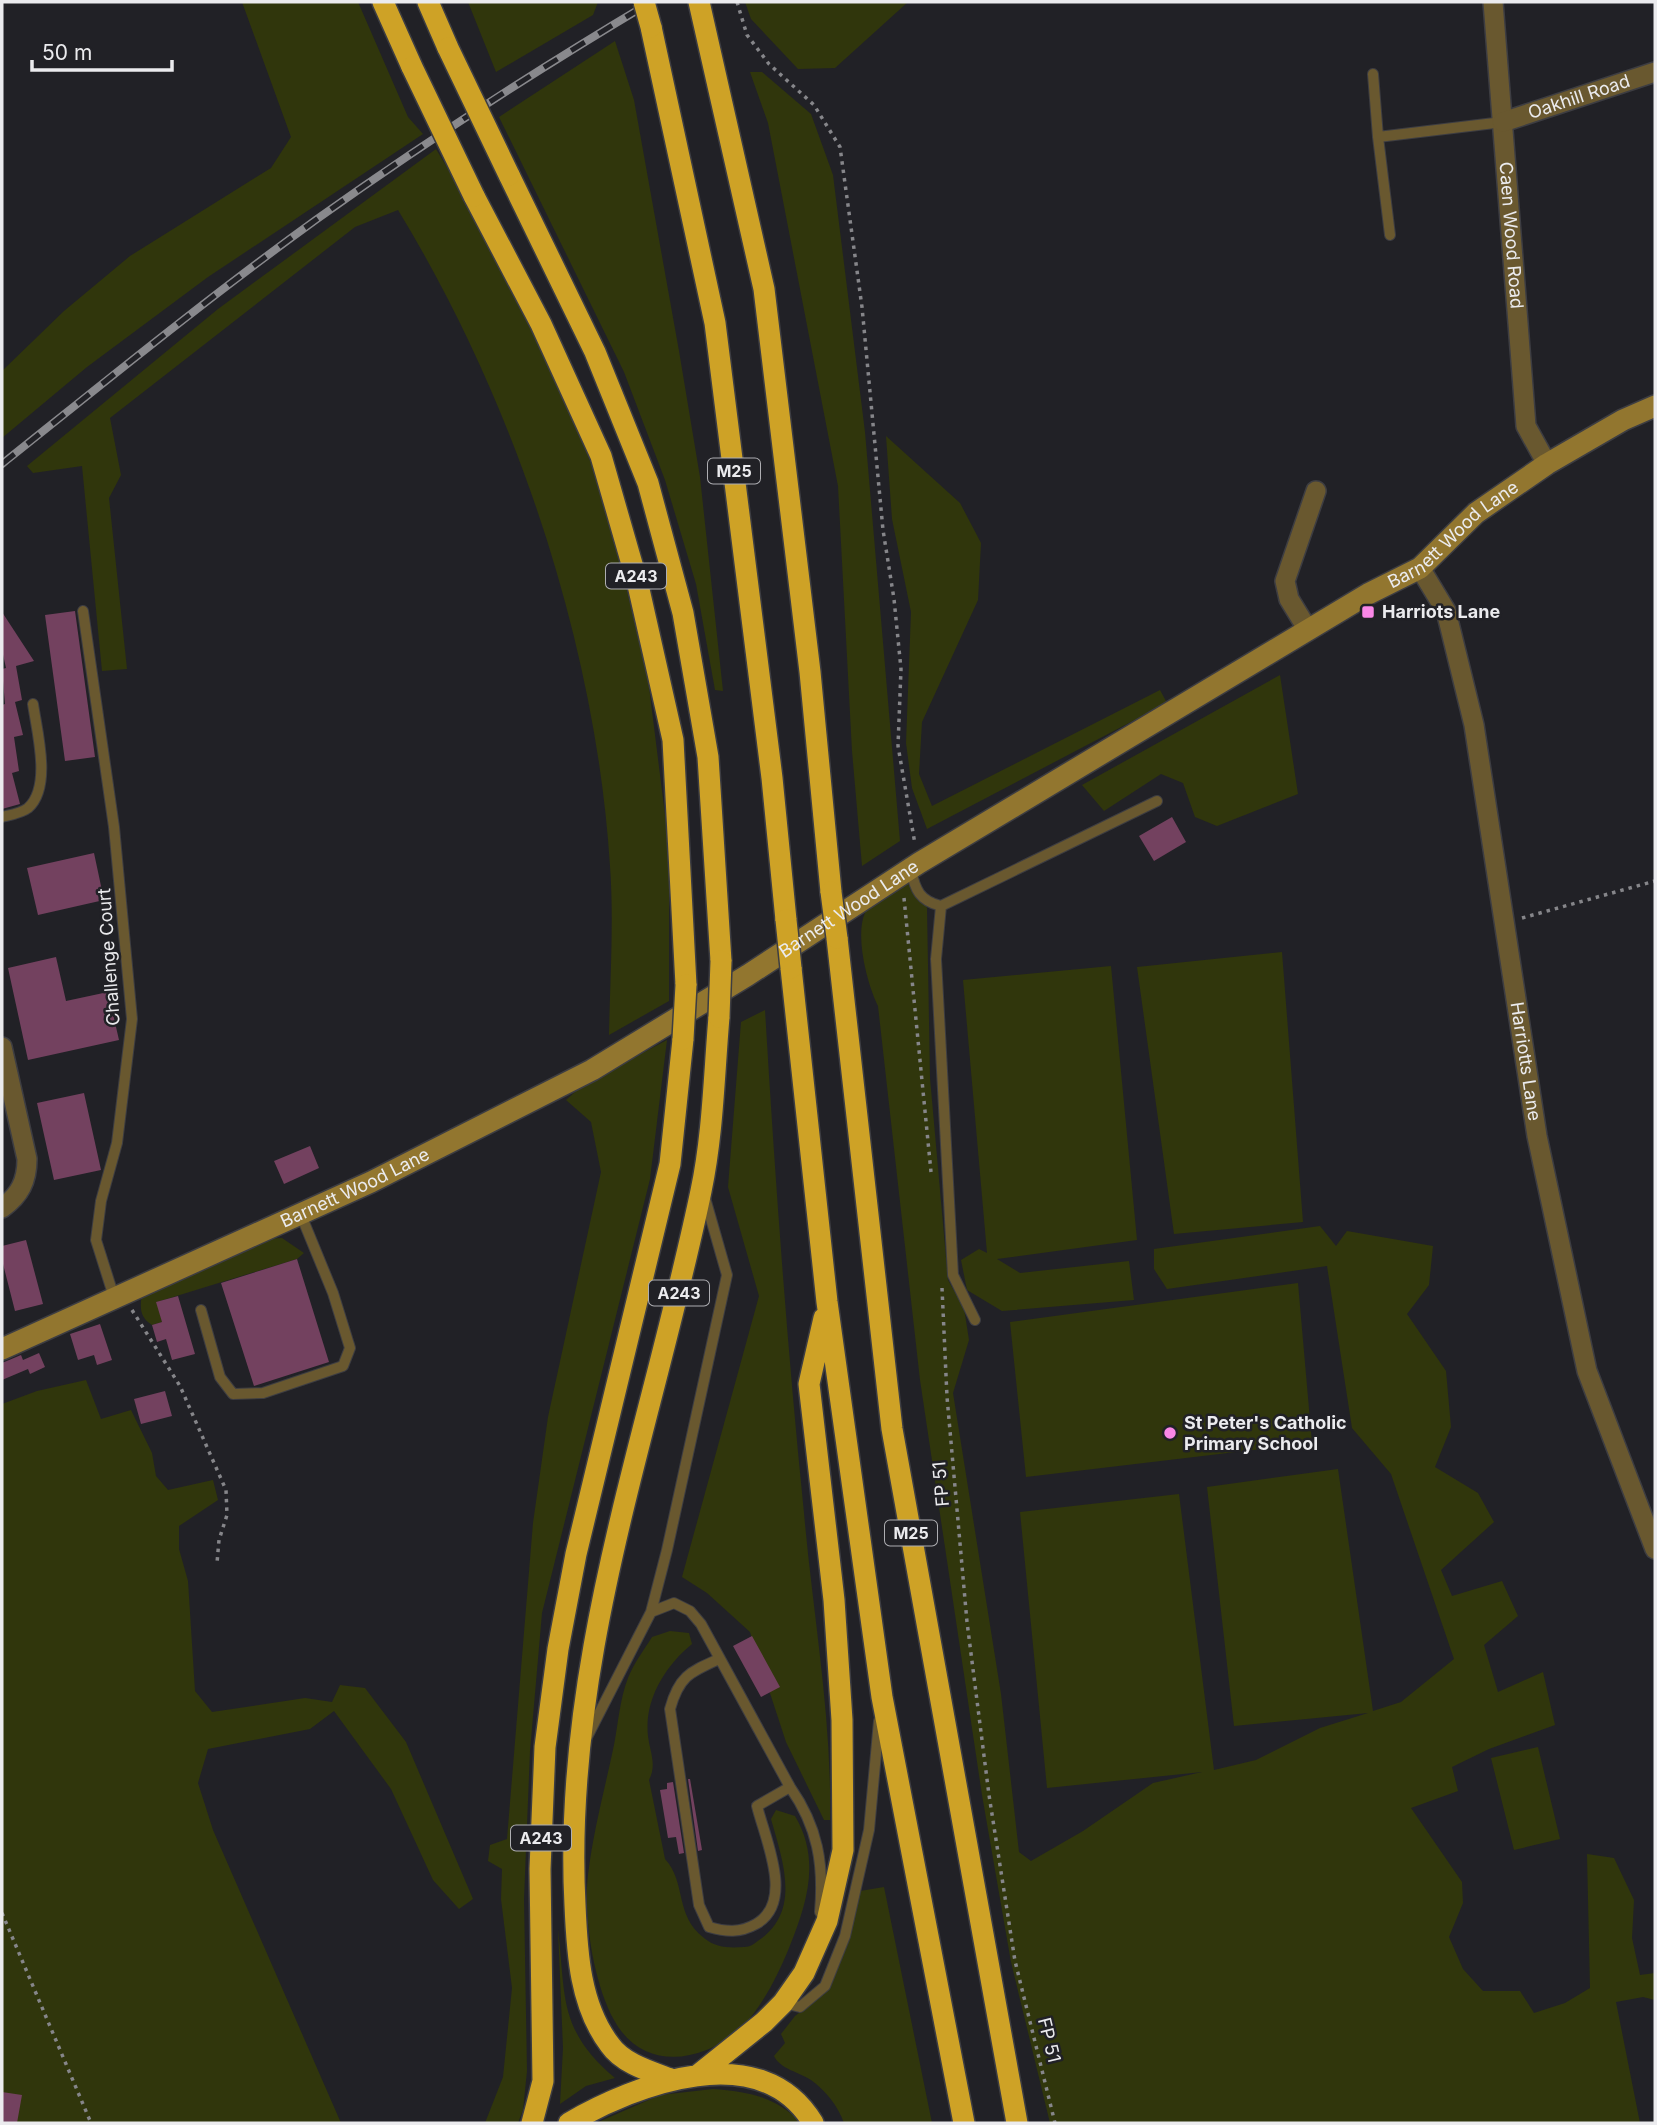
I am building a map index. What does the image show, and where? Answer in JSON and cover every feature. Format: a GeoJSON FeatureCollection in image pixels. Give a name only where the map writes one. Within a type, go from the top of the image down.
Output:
{"type":"FeatureCollection","features":[{"type":"Feature","properties":{"kind":"highway","name":"A243"},"geometry":{"type":"LineString","coordinates":[[383,2],[474,196],[541,324],[601,456],[638,585],[673,740],[686,985],[683,1039],[670,1164],[576,1554],[558,1649],[545,1747],[540,1869],[543,2081],[532,2123]]}},
{"type":"Feature","properties":{"kind":"highway","name":"A243"},"geometry":{"type":"LineString","coordinates":[[428,2],[447,48],[595,352],[648,483],[683,613],[708,757],[721,961],[719,1017],[702,1187],[667,1344],[610,1563],[592,1654],[579,1752],[573,1870],[580,1970],[589,2006],[612,2049],[642,2068],[673,2080]]}},
{"type":"Feature","properties":{"kind":"highway","name":"M25"},"geometry":{"type":"LineString","coordinates":[[644,2],[715,323],[771,765],[827,1302],[882,1697],[964,2123]]}},
{"type":"Feature","properties":{"kind":"highway","name":"M25"},"geometry":{"type":"LineString","coordinates":[[699,2],[764,289],[810,672],[831,892],[892,1429],[1017,2123]]}},
{"type":"Feature","properties":{"kind":"highway","name":"M25"},"geometry":{"type":"LineString","coordinates":[[698,2074],[745,2040],[783,2003],[816,1951],[836,1892],[845,1816],[842,1720],[834,1600],[809,1384],[827,1302]]}},
{"type":"Feature","properties":{"kind":"highway"},"geometry":{"type":"LineString","coordinates":[[569,2123],[623,2096],[698,2074],[748,2077],[770,2083],[794,2099],[813,2123]]}},
{"type":"Feature","properties":{"kind":"street","name":"Caen Wood Road"},"geometry":{"type":"LineString","coordinates":[[1493,2],[1526,426],[1547,464]]}},
{"type":"Feature","properties":{"kind":"street","name":"Oakhill Road"},"geometry":{"type":"LineString","coordinates":[[1503,122],[1655,72]]}},
{"type":"Feature","properties":{"kind":"street","name":"Barnett Wood Lane"},"geometry":{"type":"LineString","coordinates":[[2,1349],[301,1215],[513,1112],[592,1070],[911,870],[1368,594],[1420,568],[1476,513],[1547,464],[1623,420],[1655,406]]}},
{"type":"Feature","properties":{"kind":"street"},"geometry":{"type":"LineString","coordinates":[[1308,631],[1289,599],[1284,581],[1315,491]]}},
{"type":"Feature","properties":{"kind":"street","name":"Harriotts Lane"},"geometry":{"type":"LineString","coordinates":[[1420,568],[1446,611],[1471,713],[1537,1136],[1587,1371],[1655,1549]]}},
{"type":"Feature","properties":{"kind":"street"},"geometry":{"type":"LineString","coordinates":[[2,1047],[27,1158],[26,1177],[20,1191],[2,1208]]}},
{"type":"Feature","properties":{"kind":"lane"},"geometry":{"type":"LineString","coordinates":[[1373,75],[1390,235]]}},
{"type":"Feature","properties":{"kind":"lane"},"geometry":{"type":"LineString","coordinates":[[1378,137],[1503,122]]}},
{"type":"Feature","properties":{"kind":"lane","name":"Challenge Court"},"geometry":{"type":"LineString","coordinates":[[83,611],[114,827],[132,1019],[117,1143],[101,1201],[96,1240],[118,1295]]}},
{"type":"Feature","properties":{"kind":"lane"},"geometry":{"type":"LineString","coordinates":[[2,817],[27,810],[33,801],[42,771],[33,704]]}},
{"type":"Feature","properties":{"kind":"lane"},"geometry":{"type":"LineString","coordinates":[[911,870],[915,891],[930,904],[941,906],[1157,802]]}},
{"type":"Feature","properties":{"kind":"lane"},"geometry":{"type":"LineString","coordinates":[[941,906],[936,959],[953,1275],[975,1320]]}},
{"type":"Feature","properties":{"kind":"lane"},"geometry":{"type":"LineString","coordinates":[[579,1752],[651,1612],[726,1275],[702,1187]]}},
{"type":"Feature","properties":{"kind":"lane"},"geometry":{"type":"LineString","coordinates":[[201,1310],[220,1377],[233,1394],[263,1393],[343,1366],[350,1348],[333,1293],[301,1215]]}},
{"type":"Feature","properties":{"kind":"lane"},"geometry":{"type":"LineString","coordinates":[[651,1612],[674,1603],[690,1611],[790,1787],[807,1811],[820,1857],[822,1888],[816,1951]]}},
{"type":"Feature","properties":{"kind":"lane"},"geometry":{"type":"LineString","coordinates":[[719,1659],[688,1673],[675,1689],[670,1709],[699,1905],[709,1927],[725,1932],[746,1930],[763,1920],[776,1900],[776,1882],[757,1806],[790,1787]]}},
{"type":"Feature","properties":{"kind":"lane"},"geometry":{"type":"LineString","coordinates":[[783,2003],[800,2007],[825,1986],[845,1936],[869,1830],[882,1697]]}},
{"type":"Feature","properties":{"kind":"path"},"geometry":{"type":"LineString","coordinates":[[737,2],[747,35],[769,64],[814,105],[840,147],[862,307],[883,530],[899,646],[898,746],[911,870],[933,1184]]}},
{"type":"Feature","properties":{"kind":"path"},"geometry":{"type":"LineString","coordinates":[[1505,922],[1655,881]]}},
{"type":"Feature","properties":{"kind":"path","name":"FP 51"},"geometry":{"type":"LineString","coordinates":[[941,1278],[947,1397],[967,1622],[989,1794],[1015,1961],[1055,2123]]}},
{"type":"Feature","properties":{"kind":"path"},"geometry":{"type":"LineString","coordinates":[[118,1295],[180,1386],[226,1490],[228,1515],[219,1540],[217,1563]]}},
{"type":"Feature","properties":{"kind":"path"},"geometry":{"type":"LineString","coordinates":[[2,1913],[91,2123]]}},
{"type":"Feature","properties":{"kind":"green space"},"geometry":{"type":"Polygon","coordinates":[[[242,2],[358,2],[408,117],[423,134],[208,277],[87,367],[2,438],[2,371],[64,311],[130,256],[271,168],[291,137],[242,2]]]}},
{"type":"Feature","properties":{"kind":"green space"},"geometry":{"type":"Polygon","coordinates":[[[468,2],[598,2],[593,15],[496,72],[468,2]]]}},
{"type":"Feature","properties":{"kind":"green space"},"geometry":{"type":"Polygon","coordinates":[[[745,2],[908,2],[835,68],[798,69],[751,19],[745,2]]]}},
{"type":"Feature","properties":{"kind":"green space"},"geometry":{"type":"Polygon","coordinates":[[[615,41],[634,100],[700,477],[723,691],[715,690],[696,584],[665,480],[624,372],[499,117],[615,41]]]}},
{"type":"Feature","properties":{"kind":"green space"},"geometry":{"type":"Polygon","coordinates":[[[750,72],[762,72],[811,114],[833,175],[865,432],[900,841],[862,866],[852,751],[838,486],[768,123],[750,72]]]}},
{"type":"Feature","properties":{"kind":"green space"},"geometry":{"type":"Polygon","coordinates":[[[436,149],[477,217],[545,354],[604,494],[648,679],[669,847],[669,1001],[609,1035],[611,887],[602,782],[587,696],[567,611],[542,526],[512,442],[478,361],[440,284],[398,210],[355,227],[110,418],[121,475],[109,498],[127,669],[102,671],[82,466],[33,473],[27,466],[218,309],[436,149]]]}},
{"type":"Feature","properties":{"kind":"green space"},"geometry":{"type":"Polygon","coordinates":[[[886,436],[960,503],[981,543],[978,600],[922,722],[919,774],[932,806],[1160,690],[1167,703],[927,829],[912,788],[906,743],[911,612],[892,519],[886,436]]]}},
{"type":"Feature","properties":{"kind":"green space"},"geometry":{"type":"Polygon","coordinates":[[[1280,675],[1298,794],[1217,826],[1195,817],[1183,783],[1161,774],[1104,811],[1082,785],[1280,675]]]}},
{"type":"Feature","properties":{"kind":"green space"},"geometry":{"type":"Polygon","coordinates":[[[919,878],[927,908],[930,1078],[948,1280],[964,1308],[969,1340],[953,1393],[1001,1694],[1019,1852],[1031,1861],[1083,1831],[1153,1783],[1202,1772],[1047,1788],[1020,1512],[1179,1494],[1214,1770],[1256,1760],[1320,1728],[1368,1713],[1234,1726],[1207,1487],[1338,1469],[1373,1711],[1401,1702],[1454,1659],[1391,1474],[1352,1428],[1327,1266],[1167,1289],[1154,1269],[1154,1249],[1320,1226],[1336,1246],[1347,1231],[1433,1246],[1429,1285],[1407,1314],[1446,1371],[1451,1427],[1435,1467],[1478,1493],[1494,1522],[1441,1570],[1452,1596],[1502,1581],[1518,1616],[1484,1645],[1498,1692],[1543,1672],[1555,1725],[1489,1749],[1452,1767],[1458,1791],[1411,1808],[1462,1882],[1463,1903],[1449,1937],[1463,1969],[1483,1991],[1520,1991],[1534,2013],[1565,2003],[1590,1988],[1587,1854],[1614,1858],[1634,1900],[1632,1938],[1640,1975],[1655,1973],[1655,2000],[1643,1997],[1616,2002],[1640,2123],[1050,2123],[1011,1962],[982,1795],[920,1380],[878,1006],[869,984],[861,940],[864,914],[870,905],[919,878]]]}},
{"type":"Feature","properties":{"kind":"green space"},"geometry":{"type":"Polygon","coordinates":[[[1282,952],[1303,1222],[1174,1234],[1137,967],[1282,952]]]}},
{"type":"Feature","properties":{"kind":"green space"},"geometry":{"type":"Polygon","coordinates":[[[1111,966],[1137,1240],[997,1259],[1020,1273],[1129,1261],[1134,1300],[1002,1311],[967,1290],[961,1260],[979,1249],[987,1253],[963,980],[1111,966]]]}},
{"type":"Feature","properties":{"kind":"green space"},"geometry":{"type":"Polygon","coordinates":[[[765,1010],[792,1387],[825,1704],[830,1820],[824,1820],[786,1742],[750,1632],[707,1593],[682,1577],[759,1296],[728,1187],[741,1022],[765,1010]]]}},
{"type":"Feature","properties":{"kind":"green space"},"geometry":{"type":"Polygon","coordinates":[[[667,1040],[650,1179],[542,1613],[530,1751],[524,1899],[527,2071],[523,2110],[518,2123],[485,2123],[503,2077],[512,1988],[501,1899],[502,1869],[488,1861],[490,1845],[507,1839],[533,1523],[548,1417],[601,1172],[591,1122],[566,1100],[584,1084],[667,1040]]]}},
{"type":"Feature","properties":{"kind":"green space"},"geometry":{"type":"Polygon","coordinates":[[[282,1238],[304,1253],[297,1259],[157,1302],[162,1322],[152,1325],[143,1315],[142,1293],[260,1239],[282,1238]]]}},
{"type":"Feature","properties":{"kind":"green space"},"geometry":{"type":"Polygon","coordinates":[[[1298,1283],[1312,1443],[1026,1477],[1010,1322],[1298,1283]]]}},
{"type":"Feature","properties":{"kind":"green space"},"geometry":{"type":"Polygon","coordinates":[[[86,1380],[101,1419],[131,1410],[152,1453],[156,1476],[168,1490],[213,1480],[218,1500],[179,1526],[179,1549],[188,1581],[195,1691],[212,1712],[305,1698],[332,1702],[340,1685],[365,1688],[406,1742],[473,1899],[459,1909],[433,1880],[391,1789],[334,1711],[310,1729],[208,1749],[198,1783],[213,1830],[341,2123],[2,2123],[2,1404],[37,1391],[86,1380]]]}},
{"type":"Feature","properties":{"kind":"green space"},"geometry":{"type":"Polygon","coordinates":[[[670,1631],[689,1633],[692,1644],[665,1673],[653,1697],[648,1723],[653,1764],[649,1780],[665,1859],[676,1878],[688,1919],[704,1938],[718,1946],[728,1947],[752,1945],[774,1926],[785,1898],[783,1866],[771,1819],[776,1810],[795,1816],[808,1849],[809,1865],[806,1898],[786,1956],[754,2013],[722,2042],[683,2056],[663,2056],[644,2050],[628,2039],[614,2020],[596,1969],[587,1910],[588,1875],[593,1843],[625,1686],[633,1667],[652,1637],[670,1631]]]}},
{"type":"Feature","properties":{"kind":"green space"},"geometry":{"type":"Polygon","coordinates":[[[1538,1747],[1560,1839],[1514,1850],[1491,1758],[1538,1747]]]}},
{"type":"Feature","properties":{"kind":"green space"},"geometry":{"type":"Polygon","coordinates":[[[884,1887],[932,2123],[844,2123],[835,2105],[822,2089],[781,2064],[774,2056],[785,2043],[781,2034],[795,2016],[827,1991],[850,1937],[860,1891],[884,1887]]]}},
{"type":"Feature","properties":{"kind":"green space"},"geometry":{"type":"Polygon","coordinates":[[[558,1929],[565,1993],[574,2028],[583,2044],[615,2078],[586,2086],[560,2104],[563,2048],[558,1929]]]}},
{"type":"Feature","properties":{"kind":"green space"},"geometry":{"type":"Polygon","coordinates":[[[713,2089],[761,2097],[782,2107],[801,2123],[596,2123],[660,2095],[713,2089]]]}},
{"type":"Feature","properties":{"kind":"building"},"geometry":{"type":"Polygon","coordinates":[[[75,611],[95,757],[65,761],[45,615],[75,611]]]}},
{"type":"Feature","properties":{"kind":"building"},"geometry":{"type":"Polygon","coordinates":[[[2,612],[34,661],[16,666],[22,700],[15,702],[23,735],[14,737],[19,771],[12,773],[20,804],[2,809],[2,705],[5,704],[2,669],[6,668],[2,650],[2,612]]]}},
{"type":"Feature","properties":{"kind":"building"},"geometry":{"type":"Polygon","coordinates":[[[1172,817],[1186,842],[1154,861],[1139,836],[1172,817]]]}},
{"type":"Feature","properties":{"kind":"building"},"geometry":{"type":"Polygon","coordinates":[[[94,853],[104,900],[38,915],[27,868],[94,853]]]}},
{"type":"Feature","properties":{"kind":"building"},"geometry":{"type":"Polygon","coordinates":[[[56,957],[66,1001],[108,992],[119,1040],[28,1060],[8,968],[56,957]]]}},
{"type":"Feature","properties":{"kind":"building"},"geometry":{"type":"Polygon","coordinates":[[[84,1093],[101,1170],[54,1180],[37,1103],[84,1093]]]}},
{"type":"Feature","properties":{"kind":"building"},"geometry":{"type":"Polygon","coordinates":[[[310,1146],[319,1168],[284,1184],[274,1161],[310,1146]]]}},
{"type":"Feature","properties":{"kind":"building"},"geometry":{"type":"Polygon","coordinates":[[[26,1240],[43,1304],[15,1311],[2,1260],[2,1246],[26,1240]]]}},
{"type":"Feature","properties":{"kind":"building"},"geometry":{"type":"Polygon","coordinates":[[[297,1259],[329,1362],[254,1386],[221,1283],[297,1259]]]}},
{"type":"Feature","properties":{"kind":"building"},"geometry":{"type":"Polygon","coordinates":[[[178,1296],[195,1354],[172,1360],[166,1339],[157,1342],[152,1325],[162,1322],[156,1302],[178,1296]]]}},
{"type":"Feature","properties":{"kind":"building"},"geometry":{"type":"Polygon","coordinates":[[[100,1324],[112,1360],[97,1365],[94,1355],[78,1360],[70,1334],[100,1324]]]}},
{"type":"Feature","properties":{"kind":"building"},"geometry":{"type":"Polygon","coordinates":[[[39,1353],[45,1367],[30,1374],[28,1369],[2,1380],[2,1363],[21,1355],[23,1360],[39,1353]]]}},
{"type":"Feature","properties":{"kind":"building"},"geometry":{"type":"Polygon","coordinates":[[[165,1391],[172,1416],[141,1424],[134,1399],[165,1391]]]}},
{"type":"Feature","properties":{"kind":"building"},"geometry":{"type":"Polygon","coordinates":[[[752,1636],[780,1687],[761,1697],[733,1646],[752,1636]]]}},
{"type":"Feature","properties":{"kind":"building"},"geometry":{"type":"Polygon","coordinates":[[[688,1779],[702,1850],[698,1851],[688,1779]]]}},
{"type":"Feature","properties":{"kind":"building"},"geometry":{"type":"Polygon","coordinates":[[[673,1782],[684,1853],[679,1854],[676,1837],[668,1838],[660,1790],[667,1789],[667,1783],[673,1782]]]}},
{"type":"Feature","properties":{"kind":"building"},"geometry":{"type":"Polygon","coordinates":[[[2,2092],[22,2095],[17,2123],[2,2123],[2,2092]]]}},
{"type":"Feature","properties":{"kind":"railway"},"geometry":{"type":"LineString","coordinates":[[2,464],[197,309],[317,219],[482,107],[651,2]]}},
{"type":"Feature","properties":{"kind":"place","name":"Harriots Lane"},"geometry":{"type":"Point","coordinates":[1368,612]}},
{"type":"Feature","properties":{"kind":"place","name":"St Peter's Catholic Primary School"},"geometry":{"type":"Point","coordinates":[1170,1433]}}]}
